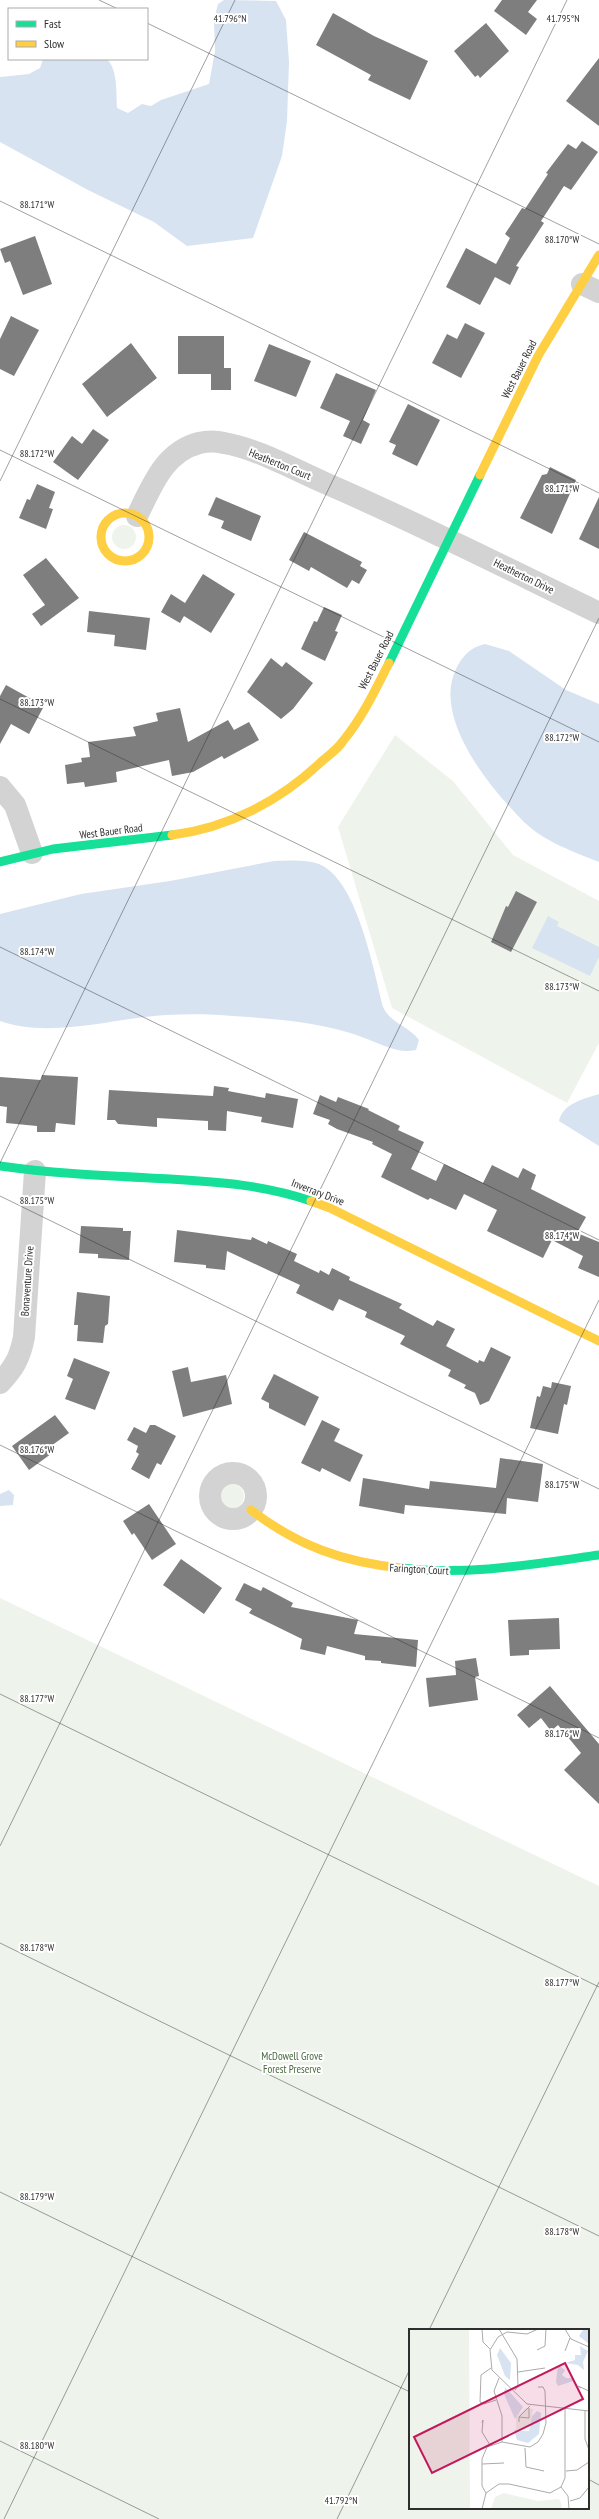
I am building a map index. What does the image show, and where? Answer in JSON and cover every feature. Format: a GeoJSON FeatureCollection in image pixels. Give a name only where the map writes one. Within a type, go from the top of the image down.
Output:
{"type":"FeatureCollection","features":[{"type":"Feature","properties":{"kind":"street","name":"West Bauer Road"},"geometry":{"type":"LineString","coordinates":[[0,862],[32,853],[196,832],[241,817],[299,783],[342,742],[378,686],[538,356],[590,288],[599,255]]}},
{"type":"Feature","properties":{"kind":"street","name":"Heatherton Court"},"geometry":{"type":"LineString","coordinates":[[137,516],[162,467],[170,458],[178,452],[199,443],[224,443],[267,458],[361,498],[448,540]]}},
{"type":"Feature","properties":{"kind":"street"},"geometry":{"type":"LineString","coordinates":[[129,513],[137,516],[148,528],[149,537],[146,549],[138,558],[130,562],[113,559],[102,547],[102,530],[112,516],[129,513]]}},
{"type":"Feature","properties":{"kind":"street","name":"Heatherton Drive"},"geometry":{"type":"LineString","coordinates":[[448,540],[599,613]]}},
{"type":"Feature","properties":{"kind":"street"},"geometry":{"type":"LineString","coordinates":[[0,787],[15,805],[32,853]]}},
{"type":"Feature","properties":{"kind":"street","name":"Inverrary Drive"},"geometry":{"type":"LineString","coordinates":[[0,1166],[35,1171],[264,1186],[299,1196],[330,1208],[599,1341]]}},
{"type":"Feature","properties":{"kind":"street","name":"Bonaventure Drive"},"geometry":{"type":"LineString","coordinates":[[0,1383],[15,1367],[22,1350],[35,1171]]}},
{"type":"Feature","properties":{"kind":"street","name":"Farington Court"},"geometry":{"type":"LineString","coordinates":[[251,1510],[302,1543],[337,1556],[398,1570],[474,1571],[599,1555]]}},
{"type":"Feature","properties":{"kind":"green space"},"geometry":{"type":"Polygon","coordinates":[[[124,525],[129,526],[135,532],[135,542],[129,548],[124,549],[119,548],[113,542],[112,537],[113,532],[119,526],[124,525]]]}},
{"type":"Feature","properties":{"kind":"green space"},"geometry":{"type":"Polygon","coordinates":[[[395,735],[453,781],[513,855],[599,901],[599,1043],[567,1103],[392,1008],[338,827],[395,735]]]}},
{"type":"Feature","properties":{"kind":"green space"},"geometry":{"type":"Polygon","coordinates":[[[232,1484],[241,1487],[244,1496],[241,1505],[232,1508],[223,1505],[220,1496],[223,1487],[232,1484]]]}},
{"type":"Feature","properties":{"kind":"green space","name":"McDowell Grove Forest Preserve"},"geometry":{"type":"Polygon","coordinates":[[[0,1598],[599,1886],[599,2519],[0,2519],[0,1598]]]}},
{"type":"Feature","properties":{"kind":"water"},"geometry":{"type":"Polygon","coordinates":[[[224,0],[276,1],[286,20],[289,62],[287,121],[282,156],[253,238],[187,246],[154,222],[88,190],[0,142],[0,77],[29,74],[40,68],[43,60],[108,60],[115,75],[117,108],[128,113],[142,104],[151,106],[161,100],[209,84],[215,51],[214,20],[218,4],[224,0]]]}},
{"type":"Feature","properties":{"kind":"water"},"geometry":{"type":"Polygon","coordinates":[[[485,644],[509,651],[566,690],[599,704],[599,862],[550,841],[524,822],[496,791],[482,772],[458,731],[452,709],[451,689],[456,669],[461,660],[471,650],[485,644]]]}},
{"type":"Feature","properties":{"kind":"water"},"geometry":{"type":"Polygon","coordinates":[[[274,861],[314,862],[332,873],[344,888],[354,906],[362,928],[375,972],[383,1007],[386,1013],[415,1035],[419,1040],[416,1050],[397,1050],[351,1033],[318,1025],[284,1020],[225,1015],[166,1015],[61,1028],[19,1026],[0,1021],[0,914],[81,894],[170,881],[274,861]]]}},
{"type":"Feature","properties":{"kind":"water"},"geometry":{"type":"Polygon","coordinates":[[[548,916],[559,922],[557,926],[599,947],[599,957],[590,976],[532,948],[548,916]]]}},
{"type":"Feature","properties":{"kind":"water"},"geometry":{"type":"Polygon","coordinates":[[[599,1094],[599,1146],[559,1121],[561,1115],[569,1106],[599,1094]]]}},
{"type":"Feature","properties":{"kind":"water"},"geometry":{"type":"Polygon","coordinates":[[[9,1490],[14,1495],[13,1505],[0,1506],[0,1494],[9,1490]]]}},
{"type":"Feature","properties":{"kind":"building"},"geometry":{"type":"Polygon","coordinates":[[[502,0],[537,0],[528,12],[537,19],[526,35],[494,11],[502,0]]]}},
{"type":"Feature","properties":{"kind":"building"},"geometry":{"type":"Polygon","coordinates":[[[333,13],[374,36],[428,61],[410,100],[368,80],[371,75],[316,45],[333,13]]]}},
{"type":"Feature","properties":{"kind":"building"},"geometry":{"type":"Polygon","coordinates":[[[486,23],[509,51],[480,78],[478,75],[475,77],[454,51],[486,23]]]}},
{"type":"Feature","properties":{"kind":"building"},"geometry":{"type":"Polygon","coordinates":[[[599,58],[599,126],[566,101],[599,58]]]}},
{"type":"Feature","properties":{"kind":"building"},"geometry":{"type":"Polygon","coordinates":[[[582,141],[598,152],[571,190],[564,186],[541,221],[544,223],[516,266],[519,267],[510,285],[495,277],[480,305],[446,287],[466,248],[496,264],[510,238],[505,234],[522,208],[525,209],[548,174],[546,173],[568,144],[576,149],[582,141]]]}},
{"type":"Feature","properties":{"kind":"building"},"geometry":{"type":"Polygon","coordinates":[[[35,236],[52,284],[23,295],[10,261],[5,263],[0,249],[35,236]]]}},
{"type":"Feature","properties":{"kind":"building"},"geometry":{"type":"Polygon","coordinates":[[[11,316],[39,330],[14,376],[0,369],[0,339],[11,316]]]}},
{"type":"Feature","properties":{"kind":"building"},"geometry":{"type":"Polygon","coordinates":[[[465,323],[485,333],[461,378],[432,363],[447,334],[457,339],[465,323]]]}},
{"type":"Feature","properties":{"kind":"building"},"geometry":{"type":"Polygon","coordinates":[[[178,336],[224,336],[224,368],[231,368],[231,390],[211,390],[211,374],[178,374],[178,336]]]}},
{"type":"Feature","properties":{"kind":"building"},"geometry":{"type":"Polygon","coordinates":[[[131,343],[157,378],[107,417],[82,384],[131,343]]]}},
{"type":"Feature","properties":{"kind":"building"},"geometry":{"type":"Polygon","coordinates":[[[269,344],[311,361],[296,397],[254,381],[269,344]]]}},
{"type":"Feature","properties":{"kind":"building"},"geometry":{"type":"Polygon","coordinates":[[[336,373],[376,390],[363,420],[370,424],[361,444],[343,436],[350,421],[320,408],[336,373]]]}},
{"type":"Feature","properties":{"kind":"building"},"geometry":{"type":"Polygon","coordinates":[[[408,404],[440,420],[417,466],[392,454],[396,445],[389,442],[408,404]]]}},
{"type":"Feature","properties":{"kind":"building"},"geometry":{"type":"Polygon","coordinates":[[[93,429],[109,440],[78,480],[53,462],[72,436],[82,444],[93,429]]]}},
{"type":"Feature","properties":{"kind":"building"},"geometry":{"type":"Polygon","coordinates":[[[550,467],[576,480],[552,534],[520,518],[542,475],[547,474],[550,467]]]}},
{"type":"Feature","properties":{"kind":"building"},"geometry":{"type":"Polygon","coordinates":[[[37,484],[55,492],[49,508],[53,509],[46,529],[19,518],[27,499],[30,500],[37,484]]]}},
{"type":"Feature","properties":{"kind":"building"},"geometry":{"type":"Polygon","coordinates":[[[216,497],[261,516],[251,541],[221,528],[224,521],[208,515],[216,497]]]}},
{"type":"Feature","properties":{"kind":"building"},"geometry":{"type":"Polygon","coordinates":[[[599,497],[599,549],[579,539],[599,497]]]}},
{"type":"Feature","properties":{"kind":"building"},"geometry":{"type":"Polygon","coordinates":[[[304,532],[362,562],[360,566],[367,570],[359,584],[352,580],[347,588],[311,567],[309,571],[289,560],[304,532]]]}},
{"type":"Feature","properties":{"kind":"building"},"geometry":{"type":"Polygon","coordinates":[[[46,558],[79,598],[41,626],[32,614],[45,605],[23,575],[46,558]]]}},
{"type":"Feature","properties":{"kind":"building"},"geometry":{"type":"Polygon","coordinates":[[[203,574],[235,594],[211,633],[184,616],[180,623],[161,612],[171,594],[185,603],[203,574]]]}},
{"type":"Feature","properties":{"kind":"building"},"geometry":{"type":"Polygon","coordinates":[[[324,607],[342,615],[335,631],[338,632],[325,661],[301,649],[314,621],[317,622],[324,607]]]}},
{"type":"Feature","properties":{"kind":"building"},"geometry":{"type":"Polygon","coordinates":[[[89,611],[150,618],[146,650],[114,646],[115,635],[87,632],[89,611]]]}},
{"type":"Feature","properties":{"kind":"building"},"geometry":{"type":"Polygon","coordinates":[[[271,658],[282,667],[286,662],[313,683],[293,709],[281,719],[247,692],[271,658]]]}},
{"type":"Feature","properties":{"kind":"building"},"geometry":{"type":"Polygon","coordinates":[[[6,685],[44,706],[29,734],[11,724],[0,744],[0,696],[6,685]]]}},
{"type":"Feature","properties":{"kind":"building"},"geometry":{"type":"Polygon","coordinates":[[[180,708],[188,742],[228,720],[234,730],[249,722],[259,740],[224,759],[222,756],[193,772],[172,776],[169,760],[116,772],[117,782],[85,787],[84,782],[67,784],[65,765],[82,762],[81,758],[90,757],[88,742],[136,736],[133,727],[158,721],[156,713],[180,708]]]}},
{"type":"Feature","properties":{"kind":"building"},"geometry":{"type":"Polygon","coordinates":[[[516,891],[537,902],[511,952],[491,942],[506,906],[508,907],[516,891]]]}},
{"type":"Feature","properties":{"kind":"building"},"geometry":{"type":"Polygon","coordinates":[[[42,1075],[78,1077],[75,1125],[56,1123],[55,1132],[37,1132],[37,1126],[6,1123],[7,1107],[0,1106],[0,1077],[41,1080],[42,1075]]]}},
{"type":"Feature","properties":{"kind":"building"},"geometry":{"type":"Polygon","coordinates":[[[214,1086],[229,1088],[228,1091],[265,1098],[266,1093],[298,1099],[293,1128],[261,1122],[262,1117],[227,1111],[226,1131],[208,1130],[208,1121],[157,1118],[157,1127],[118,1124],[115,1120],[107,1120],[109,1090],[213,1096],[214,1086]]]}},
{"type":"Feature","properties":{"kind":"building"},"geometry":{"type":"Polygon","coordinates":[[[320,1095],[336,1102],[338,1097],[369,1109],[368,1110],[400,1126],[398,1130],[424,1142],[411,1169],[436,1181],[444,1164],[483,1183],[492,1165],[518,1178],[523,1168],[536,1175],[531,1189],[586,1217],[577,1233],[599,1242],[599,1277],[578,1268],[583,1256],[552,1240],[543,1258],[487,1231],[497,1210],[464,1194],[456,1210],[430,1198],[428,1200],[381,1177],[392,1154],[372,1144],[373,1142],[337,1129],[328,1124],[330,1120],[313,1114],[320,1095]]]}},
{"type":"Feature","properties":{"kind":"building"},"geometry":{"type":"Polygon","coordinates":[[[81,1226],[123,1228],[123,1231],[131,1231],[129,1260],[98,1258],[98,1254],[79,1253],[81,1226]]]}},
{"type":"Feature","properties":{"kind":"building"},"geometry":{"type":"Polygon","coordinates":[[[177,1230],[251,1240],[252,1237],[267,1244],[268,1241],[297,1254],[294,1261],[319,1273],[320,1270],[329,1275],[332,1268],[350,1277],[349,1280],[402,1304],[399,1308],[433,1326],[437,1320],[455,1329],[446,1346],[478,1363],[479,1360],[484,1362],[491,1347],[511,1357],[489,1401],[480,1405],[475,1393],[464,1388],[466,1385],[448,1376],[451,1370],[400,1344],[405,1336],[365,1317],[367,1312],[339,1299],[333,1311],[296,1293],[300,1285],[227,1251],[225,1270],[206,1268],[206,1265],[174,1262],[177,1230]]]}},
{"type":"Feature","properties":{"kind":"building"},"geometry":{"type":"Polygon","coordinates":[[[77,1292],[110,1296],[108,1324],[105,1326],[103,1343],[77,1341],[78,1325],[74,1325],[77,1292]]]}},
{"type":"Feature","properties":{"kind":"building"},"geometry":{"type":"Polygon","coordinates":[[[74,1358],[110,1372],[95,1410],[65,1399],[73,1379],[67,1376],[74,1358]]]}},
{"type":"Feature","properties":{"kind":"building"},"geometry":{"type":"Polygon","coordinates":[[[188,1367],[191,1382],[226,1375],[232,1404],[183,1417],[172,1371],[188,1367]]]}},
{"type":"Feature","properties":{"kind":"building"},"geometry":{"type":"Polygon","coordinates":[[[274,1374],[319,1397],[305,1426],[269,1408],[269,1403],[261,1399],[274,1374]]]}},
{"type":"Feature","properties":{"kind":"building"},"geometry":{"type":"Polygon","coordinates":[[[552,1382],[571,1386],[567,1405],[564,1404],[558,1434],[530,1428],[537,1396],[540,1397],[543,1386],[551,1388],[552,1382]]]}},
{"type":"Feature","properties":{"kind":"building"},"geometry":{"type":"Polygon","coordinates":[[[55,1415],[69,1433],[51,1446],[55,1451],[29,1470],[12,1446],[55,1415]]]}},
{"type":"Feature","properties":{"kind":"building"},"geometry":{"type":"Polygon","coordinates":[[[322,1420],[340,1429],[334,1441],[363,1455],[350,1482],[322,1468],[320,1472],[301,1463],[322,1420]]]}},
{"type":"Feature","properties":{"kind":"building"},"geometry":{"type":"Polygon","coordinates":[[[150,1425],[155,1425],[176,1436],[161,1465],[157,1463],[149,1479],[131,1469],[139,1454],[136,1452],[138,1446],[127,1440],[134,1427],[146,1433],[150,1425]]]}},
{"type":"Feature","properties":{"kind":"building"},"geometry":{"type":"Polygon","coordinates":[[[500,1458],[543,1464],[538,1502],[507,1498],[506,1514],[405,1505],[404,1514],[359,1506],[363,1478],[429,1489],[430,1481],[496,1488],[500,1458]]]}},
{"type":"Feature","properties":{"kind":"building"},"geometry":{"type":"Polygon","coordinates":[[[149,1504],[176,1544],[152,1560],[134,1533],[132,1535],[123,1521],[149,1504]]]}},
{"type":"Feature","properties":{"kind":"building"},"geometry":{"type":"Polygon","coordinates":[[[181,1559],[222,1588],[204,1614],[163,1585],[181,1559]]]}},
{"type":"Feature","properties":{"kind":"building"},"geometry":{"type":"Polygon","coordinates":[[[244,1583],[261,1591],[263,1587],[293,1603],[291,1607],[358,1620],[354,1634],[418,1640],[416,1667],[365,1660],[365,1656],[327,1646],[325,1655],[300,1649],[302,1639],[249,1613],[252,1609],[235,1600],[244,1583]]]}},
{"type":"Feature","properties":{"kind":"building"},"geometry":{"type":"Polygon","coordinates":[[[559,1618],[560,1649],[529,1650],[529,1655],[510,1656],[508,1620],[559,1618]]]}},
{"type":"Feature","properties":{"kind":"building"},"geometry":{"type":"Polygon","coordinates":[[[476,1658],[479,1676],[475,1677],[478,1700],[429,1707],[426,1678],[456,1675],[455,1661],[476,1658]]]}},
{"type":"Feature","properties":{"kind":"building"},"geometry":{"type":"Polygon","coordinates":[[[550,1686],[599,1744],[599,1804],[564,1770],[581,1753],[558,1725],[551,1731],[541,1718],[529,1728],[517,1715],[550,1686]]]}},
{"type":"Feature","properties":{"kind":"traffic: fast"},"geometry":{"type":"LineString","coordinates":[[389,663],[480,475]]}},
{"type":"Feature","properties":{"kind":"traffic: fast"},"geometry":{"type":"LineString","coordinates":[[0,862],[53,849],[172,835]]}},
{"type":"Feature","properties":{"kind":"traffic: fast"},"geometry":{"type":"LineString","coordinates":[[0,1166],[63,1173],[188,1180],[242,1185],[276,1191],[311,1201]]}},
{"type":"Feature","properties":{"kind":"traffic: fast"},"geometry":{"type":"LineString","coordinates":[[401,1568],[451,1571],[476,1570],[599,1555]]}},
{"type":"Feature","properties":{"kind":"traffic: slow"},"geometry":{"type":"LineString","coordinates":[[480,475],[538,356],[599,255]]}},
{"type":"Feature","properties":{"kind":"traffic: slow"},"geometry":{"type":"LineString","coordinates":[[120,513],[130,513],[139,517],[145,523],[149,532],[149,537],[149,542],[145,551],[139,557],[130,561],[120,561],[111,557],[105,551],[101,542],[101,532],[105,523],[111,517],[120,513]]}},
{"type":"Feature","properties":{"kind":"traffic: slow"},"geometry":{"type":"LineString","coordinates":[[172,835],[213,826],[233,819],[271,800],[305,776],[336,749],[350,732],[368,703],[389,663]]}},
{"type":"Feature","properties":{"kind":"traffic: slow"},"geometry":{"type":"LineString","coordinates":[[311,1201],[330,1208],[599,1341]]}},
{"type":"Feature","properties":{"kind":"traffic: slow"},"geometry":{"type":"LineString","coordinates":[[251,1510],[269,1523],[304,1543],[340,1557],[401,1568]]}}]}
